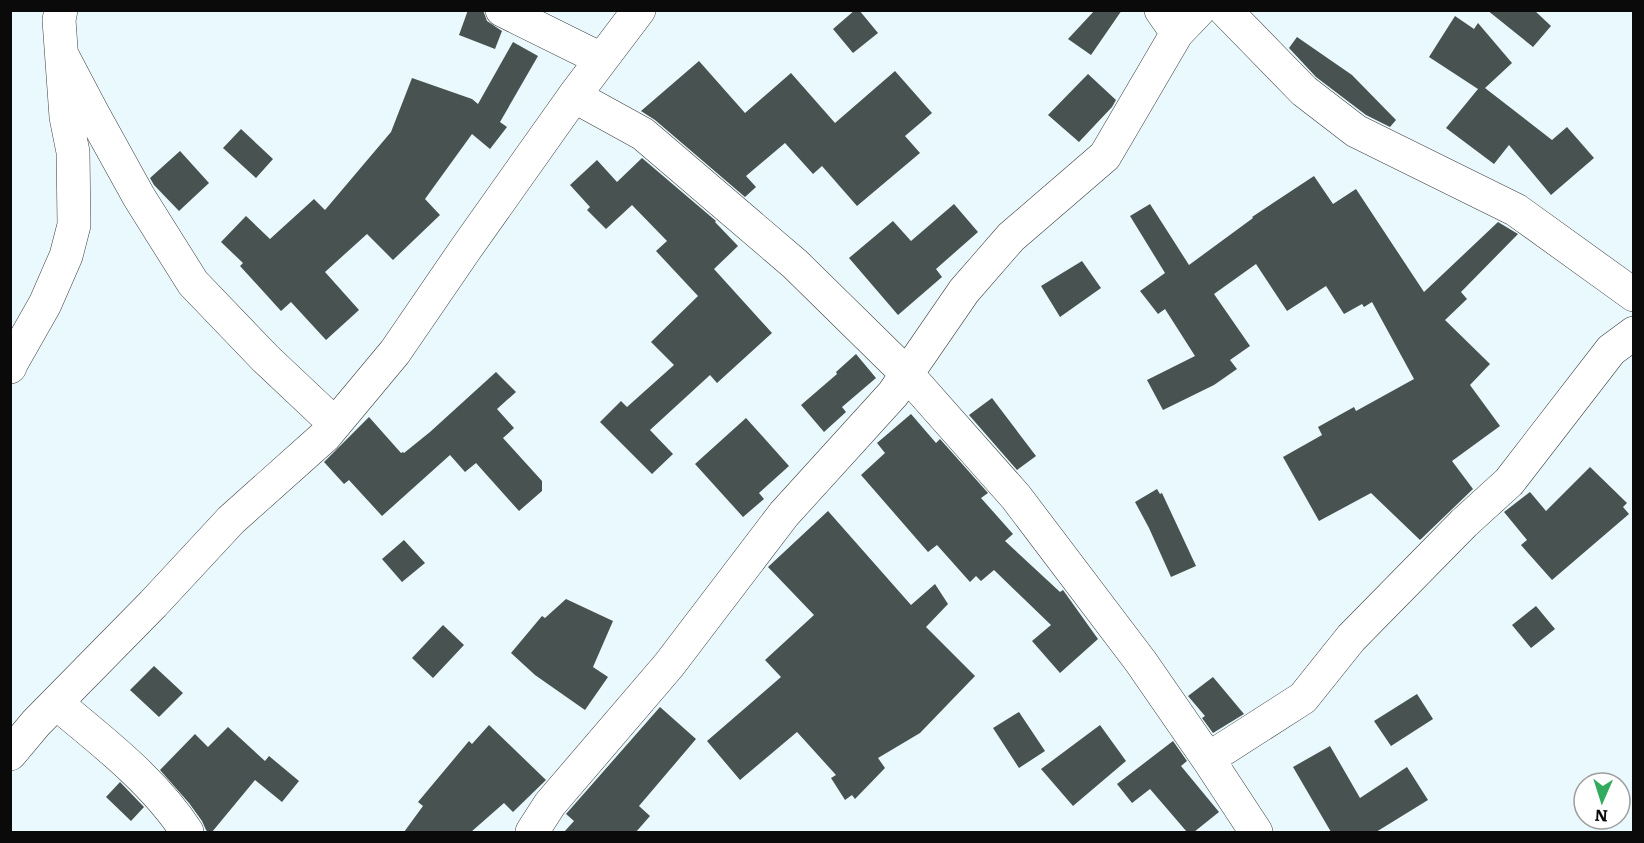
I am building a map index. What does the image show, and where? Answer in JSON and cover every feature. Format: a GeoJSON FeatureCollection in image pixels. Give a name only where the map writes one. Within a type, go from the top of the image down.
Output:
{"type":"FeatureCollection","features":[{"type":"Feature","properties":{"kind":"street"},"geometry":{"type":"LineString","coordinates":[[10,367],[45,304],[66,256],[74,225],[73,152],[66,117],[59,20],[61,10]]}},
{"type":"Feature","properties":{"kind":"street"},"geometry":{"type":"LineString","coordinates":[[502,10],[601,59]]}},
{"type":"Feature","properties":{"kind":"street"},"geometry":{"type":"LineString","coordinates":[[11,750],[231,520],[325,436],[395,352],[574,96],[639,10]]}},
{"type":"Feature","properties":{"kind":"street"},"geometry":{"type":"LineString","coordinates":[[1225,10],[1304,91],[1356,130],[1516,210],[1634,295]]}},
{"type":"Feature","properties":{"kind":"street"},"geometry":{"type":"LineString","coordinates":[[532,832],[550,804],[669,665],[784,514],[893,394],[964,291],[1011,237],[1105,156],[1179,18]]}},
{"type":"Feature","properties":{"kind":"street"},"geometry":{"type":"LineString","coordinates":[[62,55],[139,196],[193,283],[265,358],[335,424]]}},
{"type":"Feature","properties":{"kind":"street"},"geometry":{"type":"LineString","coordinates":[[574,96],[643,134],[795,264],[906,374],[1016,497],[1141,662],[1256,832]]}},
{"type":"Feature","properties":{"kind":"street"},"geometry":{"type":"LineString","coordinates":[[1208,759],[1303,698],[1351,638],[1464,523],[1509,482],[1611,350],[1634,333]]}},
{"type":"Feature","properties":{"kind":"street"},"geometry":{"type":"LineString","coordinates":[[56,703],[128,764],[177,817],[187,832]]}},
{"type":"Feature","properties":{"kind":"building"},"geometry":{"type":"Polygon","coordinates":[[[468,10],[483,10],[487,21],[502,31],[495,49],[459,35],[468,10]]]}},
{"type":"Feature","properties":{"kind":"building"},"geometry":{"type":"Polygon","coordinates":[[[855,10],[859,10],[878,33],[853,53],[833,29],[855,10]]]}},
{"type":"Feature","properties":{"kind":"building"},"geometry":{"type":"Polygon","coordinates":[[[1095,10],[1122,10],[1091,55],[1068,39],[1095,10]]]}},
{"type":"Feature","properties":{"kind":"building"},"geometry":{"type":"Polygon","coordinates":[[[1487,10],[1534,10],[1551,26],[1533,47],[1487,10]]]}},
{"type":"Feature","properties":{"kind":"building"},"geometry":{"type":"Polygon","coordinates":[[[1455,16],[1474,29],[1478,23],[1512,63],[1485,88],[1552,140],[1567,127],[1594,158],[1551,195],[1509,145],[1494,164],[1446,128],[1478,89],[1429,57],[1455,16]]]}},
{"type":"Feature","properties":{"kind":"building"},"geometry":{"type":"Polygon","coordinates":[[[1297,37],[1352,75],[1396,120],[1390,127],[1366,115],[1316,77],[1289,48],[1297,37]]]}},
{"type":"Feature","properties":{"kind":"building"},"geometry":{"type":"Polygon","coordinates":[[[513,42],[538,56],[500,122],[507,127],[490,149],[472,134],[425,199],[440,215],[393,260],[367,234],[325,272],[359,310],[326,340],[291,302],[281,311],[240,266],[243,263],[221,242],[246,216],[270,239],[314,199],[325,210],[391,132],[412,78],[472,99],[478,104],[513,42]]]}},
{"type":"Feature","properties":{"kind":"building"},"geometry":{"type":"Polygon","coordinates":[[[699,61],[745,113],[791,73],[835,123],[895,71],[932,113],[905,136],[920,153],[857,206],[822,166],[813,174],[785,143],[746,176],[756,187],[745,197],[655,120],[641,111],[699,61]]]}},
{"type":"Feature","properties":{"kind":"building"},"geometry":{"type":"Polygon","coordinates":[[[1088,74],[1116,100],[1079,142],[1048,115],[1088,74]]]}},
{"type":"Feature","properties":{"kind":"building"},"geometry":{"type":"Polygon","coordinates":[[[241,129],[273,159],[256,178],[223,148],[241,129]]]}},
{"type":"Feature","properties":{"kind":"building"},"geometry":{"type":"Polygon","coordinates":[[[180,151],[209,183],[179,211],[150,178],[180,151]]]}},
{"type":"Feature","properties":{"kind":"building"},"geometry":{"type":"Polygon","coordinates":[[[642,158],[716,221],[738,246],[714,269],[772,333],[717,383],[710,375],[650,430],[673,454],[652,474],[600,422],[621,401],[627,407],[674,365],[651,342],[698,296],[656,251],[667,241],[632,205],[606,229],[587,210],[590,207],[570,185],[597,160],[617,182],[642,158]]]}},
{"type":"Feature","properties":{"kind":"building"},"geometry":{"type":"Polygon","coordinates":[[[1314,176],[1333,204],[1356,189],[1424,292],[1498,222],[1518,234],[1461,292],[1467,299],[1445,320],[1490,364],[1470,385],[1500,426],[1452,461],[1473,489],[1420,540],[1371,493],[1319,521],[1283,457],[1322,435],[1318,427],[1354,407],[1356,411],[1414,379],[1372,302],[1364,307],[1362,304],[1344,314],[1326,286],[1287,311],[1256,264],[1214,294],[1250,346],[1230,360],[1237,369],[1214,385],[1163,410],[1147,380],[1195,356],[1165,309],[1158,314],[1140,291],[1165,273],[1130,216],[1150,204],[1189,265],[1252,217],[1314,176]]]}},
{"type":"Feature","properties":{"kind":"building"},"geometry":{"type":"Polygon","coordinates":[[[954,204],[978,232],[936,269],[942,277],[898,315],[849,258],[893,221],[911,241],[954,204]]]}},
{"type":"Feature","properties":{"kind":"building"},"geometry":{"type":"Polygon","coordinates":[[[1082,261],[1101,288],[1060,317],[1041,286],[1082,261]]]}},
{"type":"Feature","properties":{"kind":"building"},"geometry":{"type":"Polygon","coordinates":[[[856,354],[876,378],[842,407],[846,412],[824,432],[801,405],[856,354]]]}},
{"type":"Feature","properties":{"kind":"building"},"geometry":{"type":"Polygon","coordinates":[[[496,372],[516,392],[497,409],[514,428],[503,438],[542,481],[542,491],[519,511],[476,463],[465,472],[450,455],[382,516],[349,480],[344,484],[324,462],[369,417],[401,453],[404,453],[496,372]]]}},
{"type":"Feature","properties":{"kind":"building"},"geometry":{"type":"Polygon","coordinates":[[[992,398],[1036,456],[1017,470],[969,415],[992,398]]]}},
{"type":"Feature","properties":{"kind":"building"},"geometry":{"type":"Polygon","coordinates":[[[911,414],[936,443],[940,439],[988,493],[981,498],[1013,534],[1005,541],[1060,592],[1063,590],[1098,639],[1060,673],[1032,641],[1051,625],[994,570],[981,581],[976,576],[970,582],[937,545],[928,552],[861,475],[885,453],[877,443],[911,414]]]}},
{"type":"Feature","properties":{"kind":"building"},"geometry":{"type":"Polygon","coordinates":[[[746,418],[789,466],[759,493],[764,499],[743,517],[695,464],[746,418]]]}},
{"type":"Feature","properties":{"kind":"building"},"geometry":{"type":"Polygon","coordinates":[[[1590,467],[1627,503],[1623,507],[1629,514],[1552,580],[1521,545],[1527,540],[1504,512],[1530,492],[1546,511],[1590,467]]]}},
{"type":"Feature","properties":{"kind":"building"},"geometry":{"type":"Polygon","coordinates":[[[1157,489],[1160,494],[1162,493],[1196,566],[1171,577],[1135,502],[1157,489]]]}},
{"type":"Feature","properties":{"kind":"building"},"geometry":{"type":"Polygon","coordinates":[[[828,511],[911,605],[935,584],[948,604],[926,627],[975,676],[920,733],[878,758],[885,768],[855,799],[852,795],[845,800],[831,778],[836,775],[797,732],[740,780],[707,741],[781,677],[765,660],[814,615],[768,567],[828,511]]]}},
{"type":"Feature","properties":{"kind":"building"},"geometry":{"type":"Polygon","coordinates":[[[404,540],[425,563],[402,582],[382,559],[404,540]]]}},
{"type":"Feature","properties":{"kind":"building"},"geometry":{"type":"Polygon","coordinates":[[[566,599],[613,621],[593,667],[608,677],[585,710],[535,675],[511,653],[542,616],[545,618],[566,599]]]}},
{"type":"Feature","properties":{"kind":"building"},"geometry":{"type":"Polygon","coordinates":[[[1536,606],[1555,629],[1531,648],[1512,625],[1536,606]]]}},
{"type":"Feature","properties":{"kind":"building"},"geometry":{"type":"Polygon","coordinates":[[[443,625],[464,645],[433,678],[412,658],[443,625]]]}},
{"type":"Feature","properties":{"kind":"building"},"geometry":{"type":"Polygon","coordinates":[[[154,666],[183,693],[159,717],[130,690],[154,666]]]}},
{"type":"Feature","properties":{"kind":"building"},"geometry":{"type":"Polygon","coordinates":[[[1213,677],[1244,714],[1213,733],[1202,718],[1205,716],[1188,696],[1213,677]]]}},
{"type":"Feature","properties":{"kind":"building"},"geometry":{"type":"Polygon","coordinates":[[[1417,694],[1433,719],[1391,746],[1374,721],[1417,694]]]}},
{"type":"Feature","properties":{"kind":"building"},"geometry":{"type":"Polygon","coordinates":[[[660,707],[696,739],[639,806],[650,816],[636,832],[564,832],[574,821],[566,814],[660,707]]]}},
{"type":"Feature","properties":{"kind":"building"},"geometry":{"type":"Polygon","coordinates":[[[1019,712],[1045,751],[1019,768],[993,728],[1019,712]]]}},
{"type":"Feature","properties":{"kind":"building"},"geometry":{"type":"Polygon","coordinates":[[[489,725],[546,780],[513,812],[504,803],[471,832],[404,832],[423,806],[418,802],[469,741],[472,744],[489,725]]]}},
{"type":"Feature","properties":{"kind":"building"},"geometry":{"type":"Polygon","coordinates":[[[1100,725],[1126,761],[1073,806],[1041,769],[1100,725]]]}},
{"type":"Feature","properties":{"kind":"building"},"geometry":{"type":"Polygon","coordinates":[[[228,727],[265,761],[269,756],[299,781],[282,802],[255,780],[212,832],[208,832],[189,803],[160,770],[195,734],[208,747],[228,727]]]}},
{"type":"Feature","properties":{"kind":"building"},"geometry":{"type":"Polygon","coordinates":[[[1173,741],[1187,761],[1181,766],[1219,812],[1194,832],[1187,832],[1150,789],[1132,803],[1117,784],[1173,741]]]}},
{"type":"Feature","properties":{"kind":"building"},"geometry":{"type":"Polygon","coordinates":[[[1330,746],[1360,798],[1407,767],[1428,800],[1376,832],[1331,832],[1293,767],[1330,746]]]}},
{"type":"Feature","properties":{"kind":"building"},"geometry":{"type":"Polygon","coordinates":[[[120,782],[144,807],[131,821],[106,797],[120,782]]]}}]}
